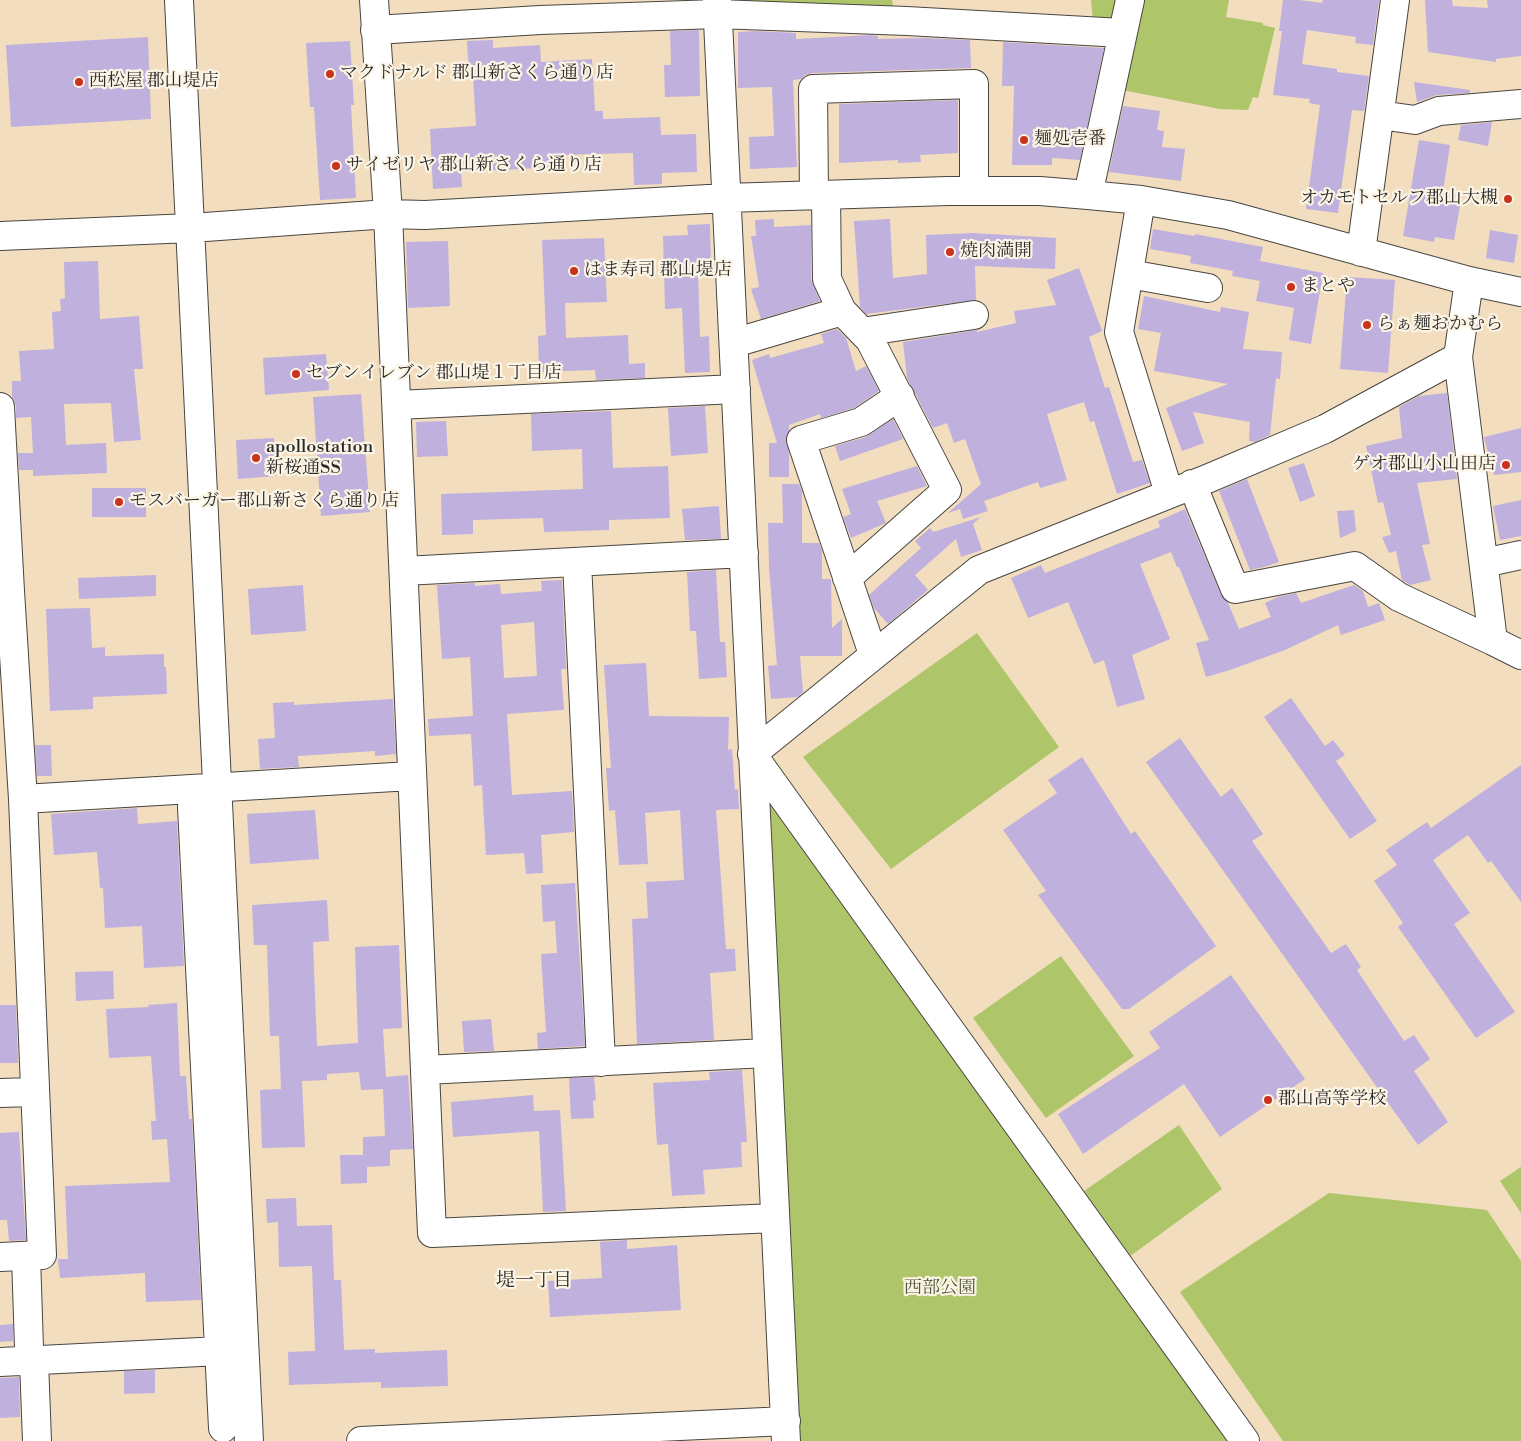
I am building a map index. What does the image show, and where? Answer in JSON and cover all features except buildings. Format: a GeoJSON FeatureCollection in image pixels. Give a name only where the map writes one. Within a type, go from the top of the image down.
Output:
{"type":"FeatureCollection","features":[{"type":"Feature","properties":{"kind":"street"},"geometry":{"type":"LineString","coordinates":[[179,0],[249,1441]]}},
{"type":"Feature","properties":{"kind":"street"},"geometry":{"type":"LineString","coordinates":[[374,0],[388,214],[397,405],[411,776],[432,1233],[776,1218]]}},
{"type":"Feature","properties":{"kind":"street"},"geometry":{"type":"LineString","coordinates":[[1088,194],[1130,0]]}},
{"type":"Feature","properties":{"kind":"street"},"geometry":{"type":"LineString","coordinates":[[1361,252],[1395,0]]}},
{"type":"Feature","properties":{"kind":"street"},"geometry":{"type":"LineString","coordinates":[[375,30],[539,10],[717,7],[906,10],[1122,33]]}},
{"type":"Feature","properties":{"kind":"street"},"geometry":{"type":"LineString","coordinates":[[361,1441],[786,1431],[717,7]]}},
{"type":"Feature","properties":{"kind":"street"},"geometry":{"type":"LineString","coordinates":[[847,578],[947,490],[870,340],[842,311],[828,279],[813,89],[974,84],[974,191]]}},
{"type":"Feature","properties":{"kind":"street"},"geometry":{"type":"LineString","coordinates":[[1380,115],[1415,120],[1439,111],[1521,104]]}},
{"type":"Feature","properties":{"kind":"street"},"geometry":{"type":"LineString","coordinates":[[0,236],[191,228],[388,214],[425,215],[726,198],[1040,191],[1141,200],[1228,215],[1469,281],[1521,292]]}},
{"type":"Feature","properties":{"kind":"street"},"geometry":{"type":"LineString","coordinates":[[1141,200],[1119,332],[1181,489],[1235,589],[1355,566],[1399,597],[1521,655]]}},
{"type":"Feature","properties":{"kind":"street"},"geometry":{"type":"LineString","coordinates":[[1129,274],[1208,288]]}},
{"type":"Feature","properties":{"kind":"street"},"geometry":{"type":"LineString","coordinates":[[1469,281],[1458,357],[1493,641]]}},
{"type":"Feature","properties":{"kind":"street"},"geometry":{"type":"LineString","coordinates":[[734,343],[842,311]]}},
{"type":"Feature","properties":{"kind":"street"},"geometry":{"type":"LineString","coordinates":[[862,332],[974,315]]}},
{"type":"Feature","properties":{"kind":"street"},"geometry":{"type":"LineString","coordinates":[[752,754],[979,570],[1181,489],[1325,428],[1458,357]]}},
{"type":"Feature","properties":{"kind":"street"},"geometry":{"type":"LineString","coordinates":[[397,405],[736,389]]}},
{"type":"Feature","properties":{"kind":"street"},"geometry":{"type":"LineString","coordinates":[[873,654],[801,440],[861,422],[900,396]]}},
{"type":"Feature","properties":{"kind":"street"},"geometry":{"type":"LineString","coordinates":[[0,407],[5,591],[23,798],[42,1255],[13,1256],[32,1354],[37,1441]]}},
{"type":"Feature","properties":{"kind":"street"},"geometry":{"type":"LineString","coordinates":[[404,570],[744,553]]}},
{"type":"Feature","properties":{"kind":"street"},"geometry":{"type":"LineString","coordinates":[[1484,563],[1521,555]]}},
{"type":"Feature","properties":{"kind":"street"},"geometry":{"type":"LineString","coordinates":[[577,562],[601,1062]]}},
{"type":"Feature","properties":{"kind":"street"},"geometry":{"type":"LineString","coordinates":[[752,754],[1245,1441]]}},
{"type":"Feature","properties":{"kind":"street"},"geometry":{"type":"LineString","coordinates":[[23,798],[411,776]]}},
{"type":"Feature","properties":{"kind":"street"},"geometry":{"type":"LineString","coordinates":[[192,807],[223,1428]]}},
{"type":"Feature","properties":{"kind":"street"},"geometry":{"type":"LineString","coordinates":[[424,1070],[767,1053]]}},
{"type":"Feature","properties":{"kind":"street"},"geometry":{"type":"LineString","coordinates":[[0,1093],[34,1092]]}},
{"type":"Feature","properties":{"kind":"street"},"geometry":{"type":"LineString","coordinates":[[0,1350],[32,1354],[219,1345]]}},
{"type":"Feature","properties":{"kind":"street"},"geometry":{"type":"LineString","coordinates":[[0,1362],[32,1354]]}},
{"type":"Feature","properties":{"kind":"street"},"geometry":{"type":"LineString","coordinates":[[22,1441],[27,1441]]}},
{"type":"Feature","properties":{"kind":"green space"},"geometry":{"type":"Polygon","coordinates":[[[733,0],[892,0],[893,6],[733,2],[733,0]]]}},
{"type":"Feature","properties":{"kind":"green space"},"geometry":{"type":"Polygon","coordinates":[[[1091,0],[1123,0],[1113,21],[1093,20],[1091,0]]]}},
{"type":"Feature","properties":{"kind":"green space"},"geometry":{"type":"Polygon","coordinates":[[[1140,0],[1229,0],[1226,17],[1263,23],[1263,25],[1275,28],[1258,98],[1253,97],[1248,110],[1220,109],[1117,89],[1140,0]]]}},
{"type":"Feature","properties":{"kind":"green space"},"geometry":{"type":"Polygon","coordinates":[[[977,633],[1059,747],[891,869],[803,757],[977,633]]]}},
{"type":"Feature","properties":{"kind":"green space","name":"西部公園"},"geometry":{"type":"Polygon","coordinates":[[[766,790],[1234,1441],[797,1441],[766,790]]]}},
{"type":"Feature","properties":{"kind":"green space"},"geometry":{"type":"Polygon","coordinates":[[[1061,956],[1134,1056],[1046,1118],[973,1018],[1061,956]]]}},
{"type":"Feature","properties":{"kind":"green space"},"geometry":{"type":"Polygon","coordinates":[[[1179,1125],[1222,1189],[1129,1257],[1084,1191],[1179,1125]]]}},
{"type":"Feature","properties":{"kind":"green space"},"geometry":{"type":"Polygon","coordinates":[[[1521,1167],[1521,1213],[1500,1181],[1521,1167]]]}},
{"type":"Feature","properties":{"kind":"green space"},"geometry":{"type":"Polygon","coordinates":[[[1329,1193],[1487,1210],[1521,1261],[1521,1441],[1283,1441],[1180,1292],[1329,1193]]]}},
{"type":"Feature","properties":{"kind":"place","name":"マクドナルド 郡山新さくら通り店"},"geometry":{"type":"Point","coordinates":[330,74]}},
{"type":"Feature","properties":{"kind":"place","name":"西松屋 郡山堤店"},"geometry":{"type":"Point","coordinates":[79,82]}},
{"type":"Feature","properties":{"kind":"place","name":"麺処壱番"},"geometry":{"type":"Point","coordinates":[1024,140]}},
{"type":"Feature","properties":{"kind":"place","name":"サイゼリヤ 郡山新さくら通り店"},"geometry":{"type":"Point","coordinates":[336,166]}},
{"type":"Feature","properties":{"kind":"place","name":"オカモトセルフ郡山大槻"},"geometry":{"type":"Point","coordinates":[1508,199]}},
{"type":"Feature","properties":{"kind":"place","name":"焼肉満開"},"geometry":{"type":"Point","coordinates":[950,252]}},
{"type":"Feature","properties":{"kind":"place","name":"はま寿司 郡山堤店"},"geometry":{"type":"Point","coordinates":[574,271]}},
{"type":"Feature","properties":{"kind":"place","name":"まとや"},"geometry":{"type":"Point","coordinates":[1291,287]}},
{"type":"Feature","properties":{"kind":"place","name":"らぁ麺おかむら"},"geometry":{"type":"Point","coordinates":[1367,325]}},
{"type":"Feature","properties":{"kind":"place","name":"セブンイレブン 郡山堤１丁目店"},"geometry":{"type":"Point","coordinates":[296,374]}},
{"type":"Feature","properties":{"kind":"place","name":"apollostation 新桜通SS"},"geometry":{"type":"Point","coordinates":[256,458]}},
{"type":"Feature","properties":{"kind":"place","name":"ゲオ郡山小山田店"},"geometry":{"type":"Point","coordinates":[1506,465]}},
{"type":"Feature","properties":{"kind":"place","name":"モスバーガー郡山新さくら通り店"},"geometry":{"type":"Point","coordinates":[119,502]}},
{"type":"Feature","properties":{"kind":"place","name":"郡山高等学校"},"geometry":{"type":"Point","coordinates":[1268,1100]}},
{"type":"Feature","properties":{"kind":"district","name":"堤一丁目"},"geometry":{"type":"Point","coordinates":[534,1281]}}]}
